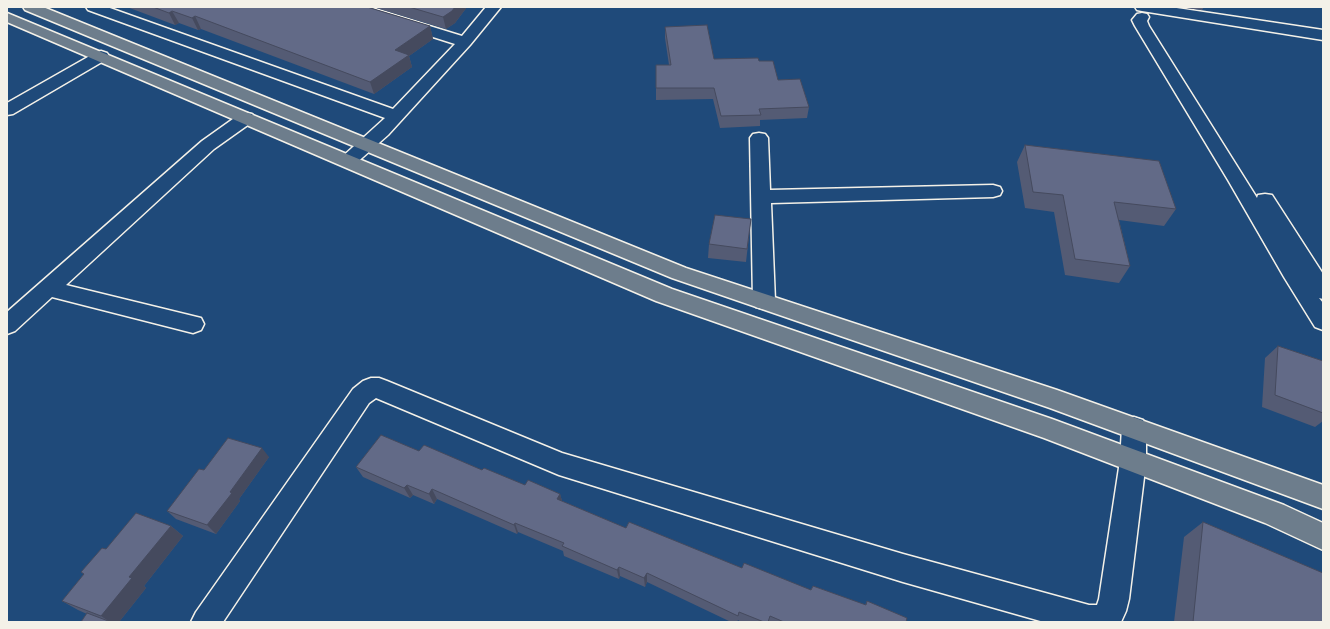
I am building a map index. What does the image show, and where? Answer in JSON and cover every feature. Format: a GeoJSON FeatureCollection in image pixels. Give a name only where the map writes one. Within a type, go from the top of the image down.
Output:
{"type":"FeatureCollection","features":[{"type":"Feature","properties":{"kind":"main road"},"geometry":{"type":"LineString","coordinates":[[30,7],[679,272],[1050,397],[1323,497]]}},
{"type":"Feature","properties":{"kind":"main road"},"geometry":{"type":"LineString","coordinates":[[7,17],[664,295],[1052,430],[1274,514],[1323,537]]}},
{"type":"Feature","properties":{"kind":"street"},"geometry":{"type":"LineString","coordinates":[[93,7],[395,116]]}},
{"type":"Feature","properties":{"kind":"street"},"geometry":{"type":"LineString","coordinates":[[353,7],[369,9],[465,42]]}},
{"type":"Feature","properties":{"kind":"street"},"geometry":{"type":"LineString","coordinates":[[348,161],[368,145],[465,42],[494,7]]}},
{"type":"Feature","properties":{"kind":"street"},"geometry":{"type":"LineString","coordinates":[[1138,10],[1323,35]]}},
{"type":"Feature","properties":{"kind":"street"},"geometry":{"type":"LineString","coordinates":[[1138,10],[1153,22],[1323,291]]}},
{"type":"Feature","properties":{"kind":"street"},"geometry":{"type":"LineString","coordinates":[[1138,10],[1142,26],[1237,180],[1291,272],[1323,321]]}},
{"type":"Feature","properties":{"kind":"street"},"geometry":{"type":"LineString","coordinates":[[7,110],[101,56]]}},
{"type":"Feature","properties":{"kind":"street"},"geometry":{"type":"LineString","coordinates":[[7,325],[208,145],[246,118]]}},
{"type":"Feature","properties":{"kind":"street"},"geometry":{"type":"LineString","coordinates":[[759,138],[764,301]]}},
{"type":"Feature","properties":{"kind":"street"},"geometry":{"type":"LineString","coordinates":[[761,197],[993,191]]}},
{"type":"Feature","properties":{"kind":"street"},"geometry":{"type":"LineString","coordinates":[[48,288],[193,324]]}},
{"type":"Feature","properties":{"kind":"street"},"geometry":{"type":"LineString","coordinates":[[206,622],[361,396],[371,388],[380,388],[559,464],[903,568],[1089,620],[1104,619],[1111,611],[1114,599],[1133,460],[1134,428]]}},
{"type":"Feature","properties":{"kind":"building"},"geometry":{"type":"Polygon","coordinates":[[[153,7],[367,7],[430,26],[395,50],[409,55],[370,82],[195,16],[192,18],[172,11],[169,13],[153,7]]]}},
{"type":"Feature","properties":{"kind":"building"},"geometry":{"type":"Polygon","coordinates":[[[409,7],[455,7],[443,17],[409,7]]]}},
{"type":"Feature","properties":{"kind":"building"},"geometry":{"type":"Polygon","coordinates":[[[707,25],[714,59],[758,58],[759,61],[773,61],[778,80],[800,79],[809,107],[759,109],[761,115],[721,116],[714,88],[656,88],[656,65],[671,65],[665,27],[707,25]]]}},
{"type":"Feature","properties":{"kind":"building"},"geometry":{"type":"Polygon","coordinates":[[[1025,145],[1159,161],[1176,209],[1114,202],[1130,266],[1075,259],[1063,195],[1033,192],[1025,145]]]}},
{"type":"Feature","properties":{"kind":"building"},"geometry":{"type":"Polygon","coordinates":[[[715,215],[751,219],[747,249],[709,244],[715,215]]]}},
{"type":"Feature","properties":{"kind":"building"},"geometry":{"type":"Polygon","coordinates":[[[1278,346],[1323,361],[1323,413],[1275,395],[1278,346]]]}},
{"type":"Feature","properties":{"kind":"building"},"geometry":{"type":"Polygon","coordinates":[[[381,435],[419,451],[424,445],[482,470],[484,468],[525,485],[528,480],[560,494],[557,499],[626,528],[629,522],[742,568],[744,563],[811,590],[813,586],[866,605],[867,601],[907,618],[906,622],[784,622],[770,616],[768,622],[764,622],[739,612],[738,616],[647,573],[644,578],[619,567],[617,570],[562,546],[564,543],[515,523],[514,525],[432,489],[429,494],[407,485],[404,488],[356,467],[381,435]]]}},
{"type":"Feature","properties":{"kind":"building"},"geometry":{"type":"Polygon","coordinates":[[[228,438],[262,448],[230,492],[232,493],[207,525],[167,511],[199,469],[204,470],[228,438]]]}},
{"type":"Feature","properties":{"kind":"building"},"geometry":{"type":"Polygon","coordinates":[[[136,513],[171,526],[129,577],[132,578],[101,616],[62,601],[84,574],[81,572],[102,548],[106,549],[136,513]]]}},
{"type":"Feature","properties":{"kind":"building"},"geometry":{"type":"Polygon","coordinates":[[[1203,522],[1323,573],[1323,622],[1193,622],[1203,522]]]}},
{"type":"Feature","properties":{"kind":"building"},"geometry":{"type":"Polygon","coordinates":[[[87,613],[111,622],[81,622],[87,613]]]}}]}
